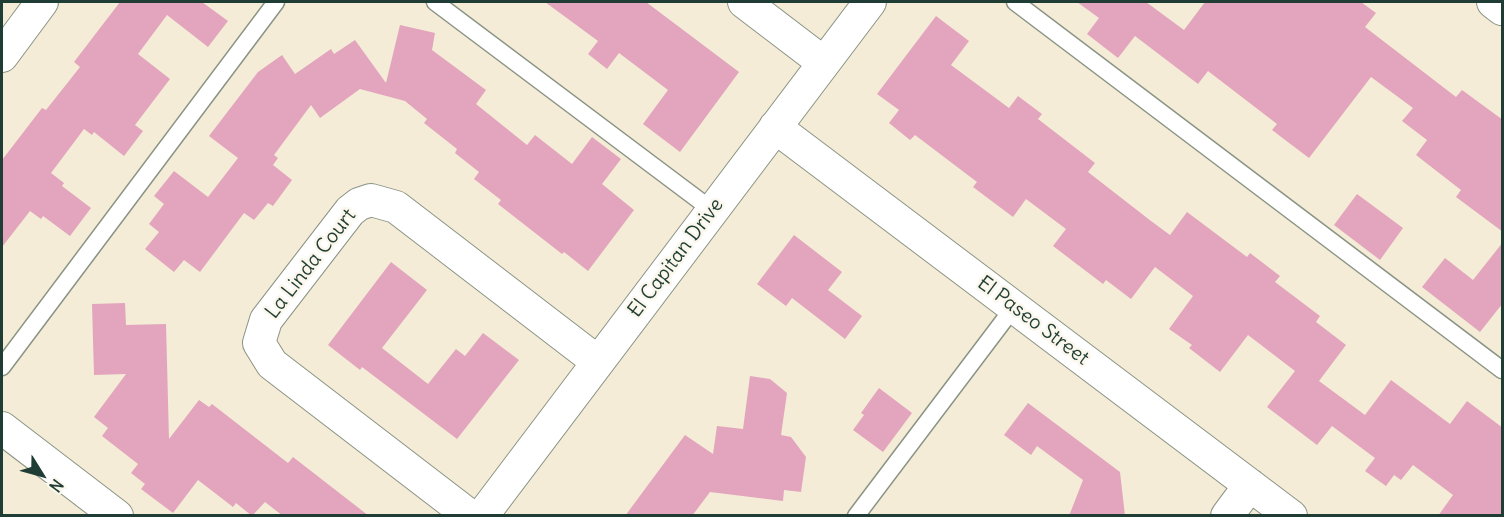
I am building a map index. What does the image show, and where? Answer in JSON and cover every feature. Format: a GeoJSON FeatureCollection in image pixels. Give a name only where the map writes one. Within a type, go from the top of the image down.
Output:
{"type":"FeatureCollection","features":[{"type":"Feature","properties":{"kind":"street"},"geometry":{"type":"LineString","coordinates":[[2,56],[42,2]]}},
{"type":"Feature","properties":{"kind":"street"},"geometry":{"type":"LineString","coordinates":[[744,2],[824,63]]}},
{"type":"Feature","properties":{"kind":"street","name":"El Capitan Drive"},"geometry":{"type":"LineString","coordinates":[[482,516],[870,2]]}},
{"type":"Feature","properties":{"kind":"street"},"geometry":{"type":"LineString","coordinates":[[1493,2],[1503,9]]}},
{"type":"Feature","properties":{"kind":"street","name":"El Paseo Street"},"geometry":{"type":"LineString","coordinates":[[775,127],[1291,516]]}},
{"type":"Feature","properties":{"kind":"street","name":"La Linda Court"},"geometry":{"type":"LineString","coordinates":[[470,516],[272,364],[259,343],[266,320],[350,211],[359,204],[372,200],[396,207],[598,362]]}},
{"type":"Feature","properties":{"kind":"street"},"geometry":{"type":"LineString","coordinates":[[2,428],[117,516]]}},
{"type":"Feature","properties":{"kind":"street"},"geometry":{"type":"LineString","coordinates":[[1227,516],[1250,485]]}},
{"type":"Feature","properties":{"kind":"lane"},"geometry":{"type":"LineString","coordinates":[[2,367],[276,2]]}},
{"type":"Feature","properties":{"kind":"lane"},"geometry":{"type":"LineString","coordinates":[[435,2],[712,210]]}},
{"type":"Feature","properties":{"kind":"lane"},"geometry":{"type":"LineString","coordinates":[[1015,2],[1503,370]]}},
{"type":"Feature","properties":{"kind":"lane"},"geometry":{"type":"LineString","coordinates":[[856,516],[1014,307]]}},
{"type":"Feature","properties":{"kind":"building"},"geometry":{"type":"Polygon","coordinates":[[[120,2],[202,2],[228,21],[208,47],[167,15],[138,54],[170,79],[135,125],[143,131],[124,156],[94,132],[92,135],[84,129],[51,173],[64,183],[62,186],[91,208],[70,236],[43,216],[41,219],[30,211],[2,247],[2,160],[42,108],[46,110],[80,67],[74,62],[120,2]]]}},
{"type":"Feature","properties":{"kind":"building"},"geometry":{"type":"Polygon","coordinates":[[[545,2],[646,2],[739,72],[680,152],[643,124],[668,90],[619,53],[607,69],[588,54],[598,41],[545,2]]]}},
{"type":"Feature","properties":{"kind":"building"},"geometry":{"type":"Polygon","coordinates":[[[1077,2],[1146,2],[1184,30],[1205,2],[1361,2],[1376,13],[1365,27],[1456,97],[1462,90],[1503,120],[1503,232],[1456,197],[1461,190],[1416,155],[1427,140],[1402,121],[1413,108],[1371,77],[1309,158],[1272,130],[1277,124],[1208,71],[1198,84],[1135,36],[1118,58],[1087,34],[1099,18],[1077,2]]]}},
{"type":"Feature","properties":{"kind":"building"},"geometry":{"type":"Polygon","coordinates":[[[936,16],[969,41],[951,65],[1009,108],[1018,96],[1042,114],[1038,119],[1095,163],[1088,172],[1151,221],[1170,235],[1187,212],[1247,257],[1250,253],[1280,276],[1275,282],[1320,316],[1316,322],[1346,345],[1319,381],[1365,415],[1391,380],[1450,424],[1467,401],[1503,428],[1503,516],[1438,516],[1453,495],[1413,465],[1401,480],[1394,475],[1386,486],[1365,471],[1375,458],[1332,426],[1317,445],[1267,407],[1295,371],[1248,335],[1220,372],[1189,348],[1192,345],[1169,329],[1193,296],[1155,267],[1131,299],[1106,280],[1103,284],[1053,246],[1066,229],[1026,199],[1013,217],[973,187],[977,182],[915,135],[910,140],[889,123],[899,110],[877,94],[936,16]]]}},
{"type":"Feature","properties":{"kind":"building"},"geometry":{"type":"Polygon","coordinates":[[[400,25],[435,33],[432,50],[486,90],[476,104],[527,145],[535,135],[572,164],[592,137],[621,159],[602,184],[634,210],[588,271],[564,252],[562,254],[498,204],[501,200],[474,179],[479,172],[455,153],[457,149],[424,123],[427,119],[405,101],[360,89],[320,118],[311,105],[274,155],[278,158],[273,165],[292,180],[273,206],[268,203],[254,220],[244,213],[200,272],[184,260],[174,272],[145,249],[159,232],[149,224],[164,204],[154,196],[174,171],[208,197],[238,158],[209,136],[258,72],[282,55],[295,74],[331,49],[334,54],[355,40],[386,83],[400,25]]]}},
{"type":"Feature","properties":{"kind":"building"},"geometry":{"type":"Polygon","coordinates":[[[1357,194],[1403,228],[1380,260],[1334,225],[1357,194]]]}},
{"type":"Feature","properties":{"kind":"building"},"geometry":{"type":"Polygon","coordinates":[[[794,235],[842,272],[828,290],[862,316],[845,339],[792,298],[786,306],[757,284],[794,235]]]}},
{"type":"Feature","properties":{"kind":"building"},"geometry":{"type":"Polygon","coordinates":[[[1503,242],[1503,303],[1480,332],[1422,287],[1445,258],[1473,280],[1503,242]]]}},
{"type":"Feature","properties":{"kind":"building"},"geometry":{"type":"Polygon","coordinates":[[[391,262],[427,290],[382,348],[428,384],[456,349],[465,356],[483,333],[519,360],[457,439],[362,367],[360,370],[328,345],[391,262]]]}},
{"type":"Feature","properties":{"kind":"building"},"geometry":{"type":"Polygon","coordinates":[[[125,303],[126,325],[166,324],[169,439],[199,400],[209,407],[212,404],[288,463],[293,457],[369,516],[283,516],[265,502],[252,516],[236,503],[233,507],[198,480],[173,513],[141,489],[145,484],[131,473],[138,464],[102,436],[108,428],[94,417],[126,374],[94,375],[92,304],[125,303]]]}},
{"type":"Feature","properties":{"kind":"building"},"geometry":{"type":"Polygon","coordinates":[[[750,376],[770,379],[787,393],[781,435],[791,437],[806,457],[801,492],[784,490],[783,501],[710,492],[692,516],[625,516],[685,435],[713,454],[717,426],[743,429],[750,376]]]}},
{"type":"Feature","properties":{"kind":"building"},"geometry":{"type":"Polygon","coordinates":[[[879,388],[912,413],[883,452],[853,430],[864,415],[861,413],[879,388]]]}},
{"type":"Feature","properties":{"kind":"building"},"geometry":{"type":"Polygon","coordinates":[[[1028,403],[1120,472],[1125,516],[1069,516],[1083,480],[1037,446],[1031,455],[1004,435],[1028,403]]]}}]}
